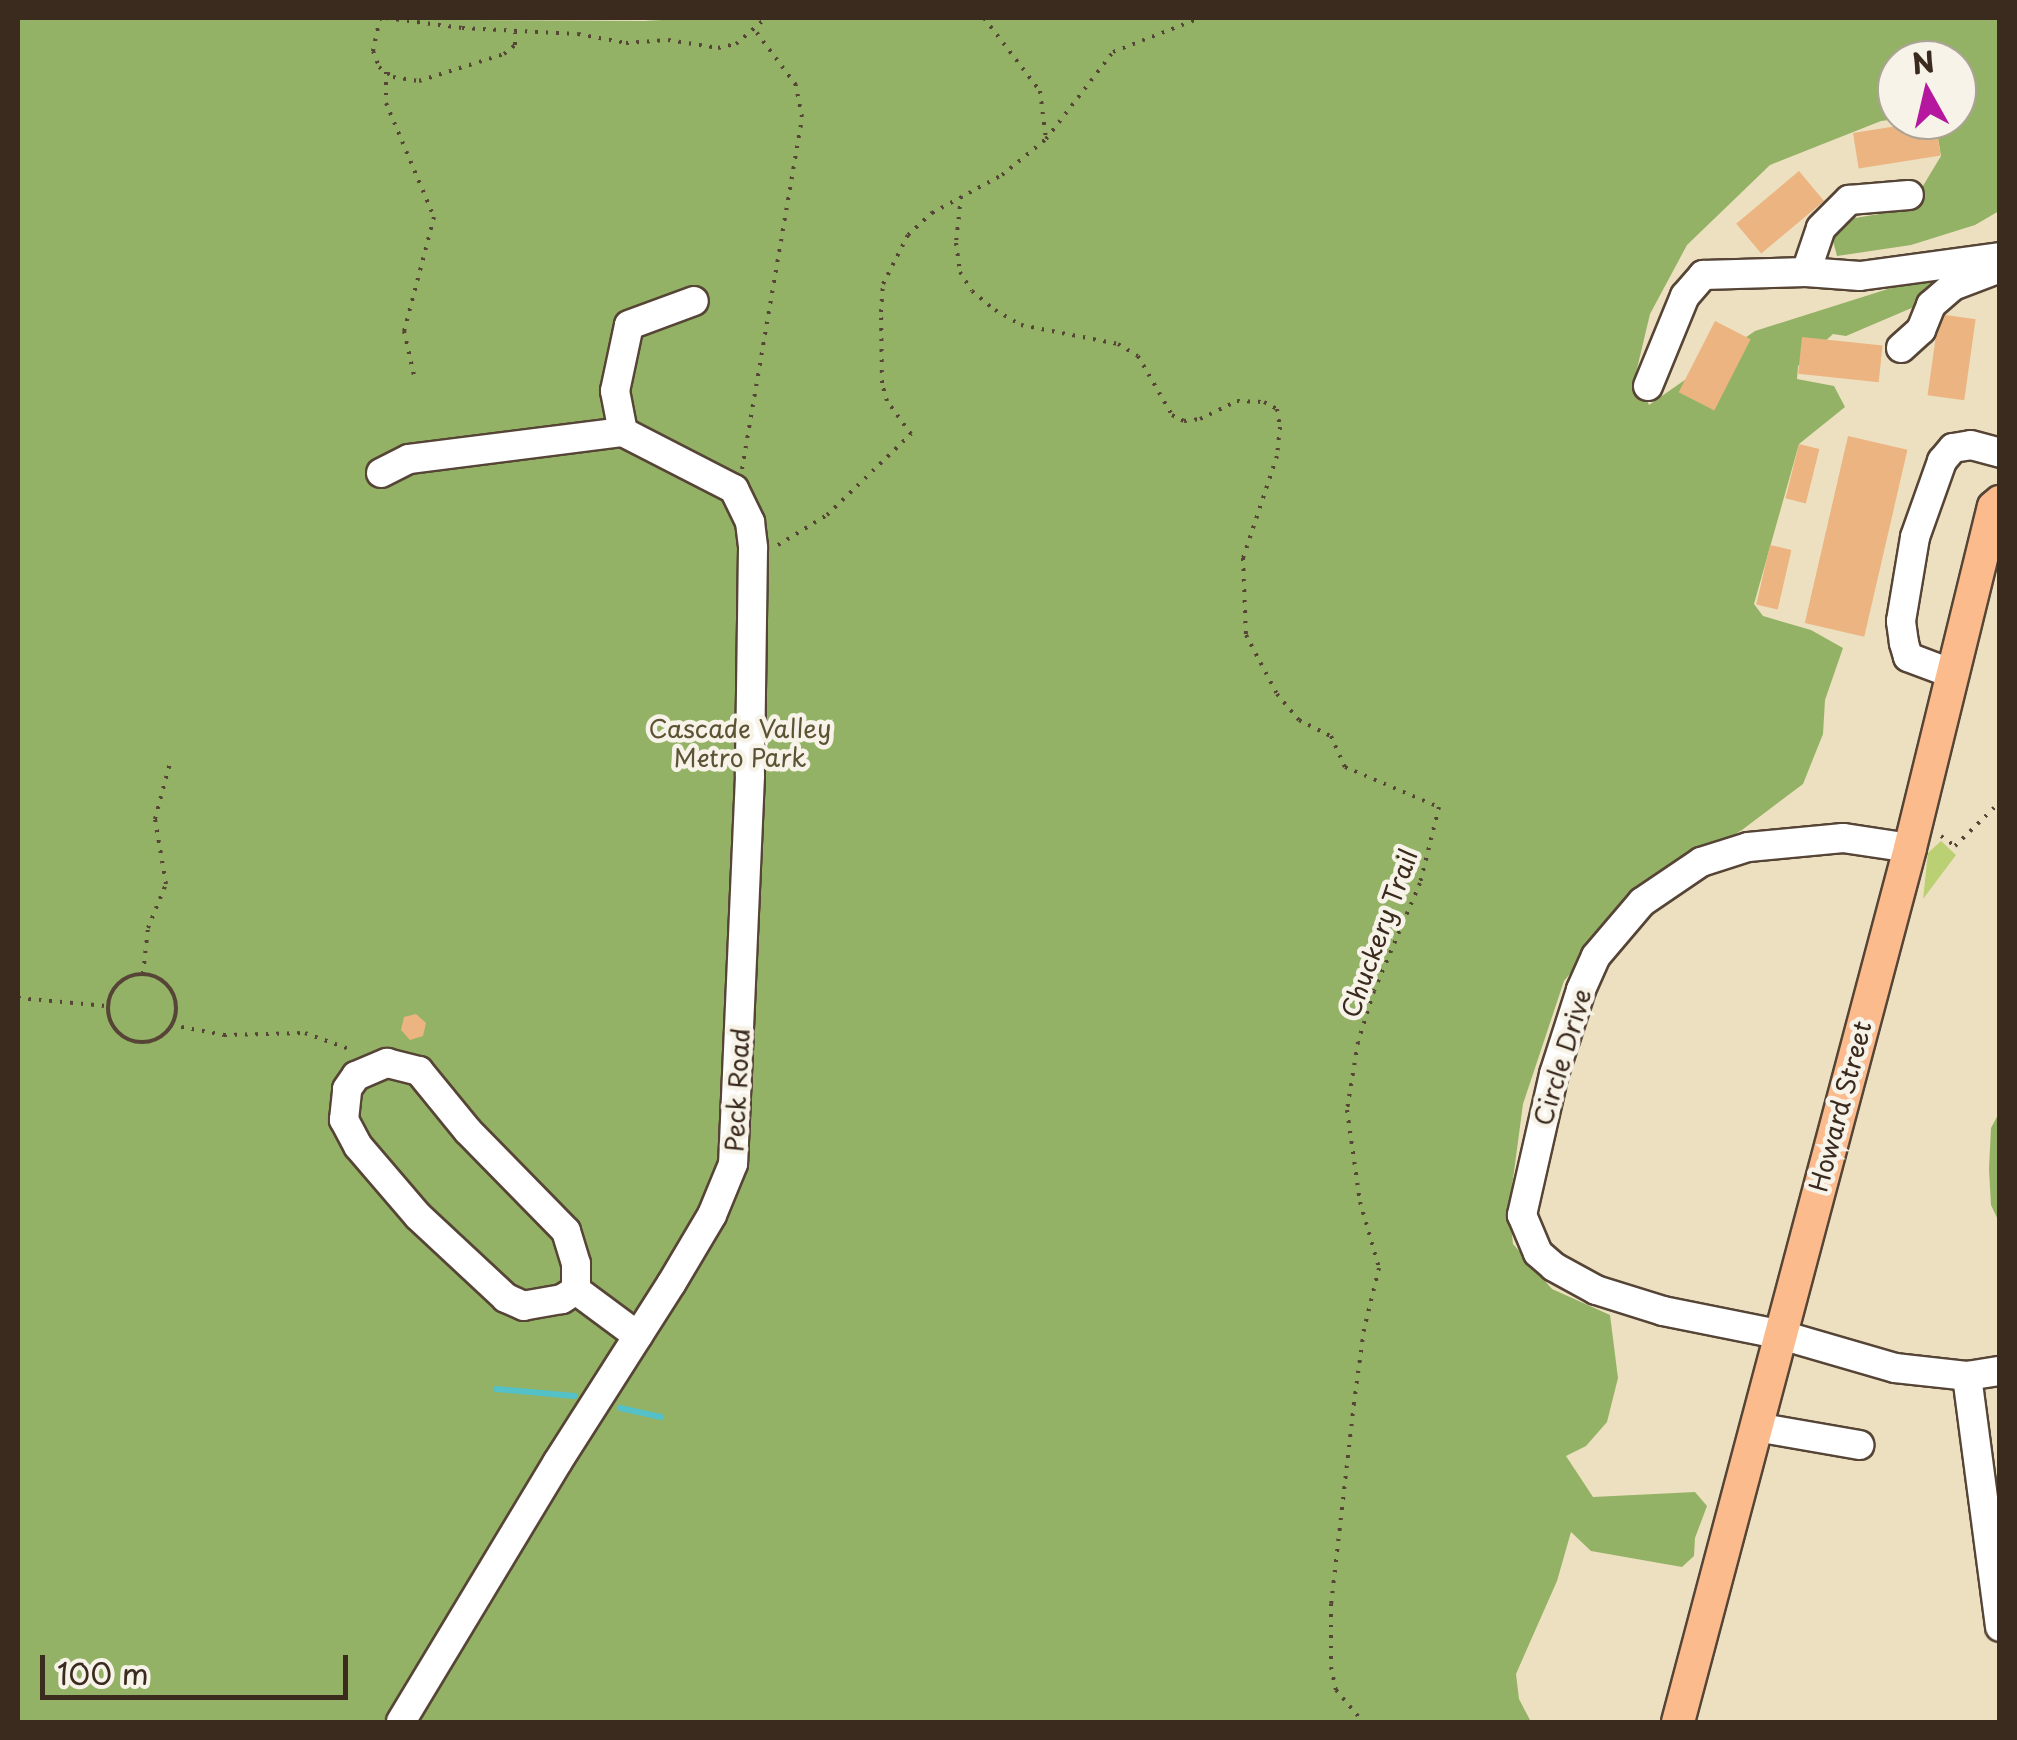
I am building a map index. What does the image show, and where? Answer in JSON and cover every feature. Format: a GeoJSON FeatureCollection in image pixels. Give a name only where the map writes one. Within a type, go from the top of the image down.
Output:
{"type":"FeatureCollection","features":[{"type":"Feature","properties":{"kind":"main road","name":"Howard Street"},"geometry":{"type":"LineString","coordinates":[[1678,1722],[1778,1334],[1924,841],[1952,674],[1998,499]]}},
{"type":"Feature","properties":{"kind":"street"},"geometry":{"type":"LineString","coordinates":[[1806,272],[1821,228],[1850,200],[1909,195]]}},
{"type":"Feature","properties":{"kind":"street"},"geometry":{"type":"LineString","coordinates":[[1648,386],[1694,282],[1703,275],[1806,272],[1860,276],[2000,257]]}},
{"type":"Feature","properties":{"kind":"street"},"geometry":{"type":"LineString","coordinates":[[1901,348],[1922,330],[1931,306],[1953,286],[2000,268]]}},
{"type":"Feature","properties":{"kind":"street"},"geometry":{"type":"LineString","coordinates":[[623,432],[616,412],[616,390],[630,325],[694,302]]}},
{"type":"Feature","properties":{"kind":"street"},"geometry":{"type":"LineString","coordinates":[[380,473],[408,458],[623,432],[734,489]]}},
{"type":"Feature","properties":{"kind":"street"},"geometry":{"type":"LineString","coordinates":[[1952,674],[1908,657],[1904,643],[1901,621],[1915,537],[1942,460],[1953,448],[1971,445],[2000,453]]}},
{"type":"Feature","properties":{"kind":"street","name":"Peck Road"},"geometry":{"type":"LineString","coordinates":[[402,1722],[712,1215],[737,1147],[754,548],[750,522],[734,489]]}},
{"type":"Feature","properties":{"kind":"street","name":"Circle Drive"},"geometry":{"type":"LineString","coordinates":[[1924,841],[1811,838],[1717,856],[1672,879],[1628,916],[1596,956],[1554,1074],[1524,1190],[1523,1223],[1538,1253],[1596,1290],[1663,1312],[1778,1334],[1895,1368],[1967,1376],[2000,1371]]}},
{"type":"Feature","properties":{"kind":"street"},"geometry":{"type":"LineString","coordinates":[[406,1065],[428,1081],[468,1131],[566,1231],[576,1264],[576,1290],[562,1298],[524,1306],[506,1298],[387,1184],[344,1120],[346,1088],[369,1067],[406,1065]]}},
{"type":"Feature","properties":{"kind":"street"},"geometry":{"type":"LineString","coordinates":[[576,1290],[638,1336]]}},
{"type":"Feature","properties":{"kind":"street"},"geometry":{"type":"LineString","coordinates":[[1967,1376],[2000,1627]]}},
{"type":"Feature","properties":{"kind":"street"},"geometry":{"type":"LineString","coordinates":[[1756,1427],[1859,1445]]}},
{"type":"Feature","properties":{"kind":"path"},"geometry":{"type":"LineString","coordinates":[[415,380],[404,331],[434,217],[386,104],[386,72],[373,51],[383,18],[516,32],[578,34],[626,43],[668,40],[718,48],[736,44],[766,18]]}},
{"type":"Feature","properties":{"kind":"path"},"geometry":{"type":"LineString","coordinates":[[984,18],[1040,90],[1046,140]]}},
{"type":"Feature","properties":{"kind":"path"},"geometry":{"type":"LineString","coordinates":[[754,548],[775,546],[812,527],[911,434],[888,400],[882,383],[882,284],[908,236],[932,213],[1002,175],[1046,140],[1113,52],[1200,18]]}},
{"type":"Feature","properties":{"kind":"path"},"geometry":{"type":"LineString","coordinates":[[734,489],[753,422],[802,117],[796,84],[754,29]]}},
{"type":"Feature","properties":{"kind":"path"},"geometry":{"type":"LineString","coordinates":[[386,72],[419,81],[480,64],[515,45],[516,32]]}},
{"type":"Feature","properties":{"kind":"path","name":"Chuckery Trail"},"geometry":{"type":"LineString","coordinates":[[960,196],[956,243],[960,272],[972,292],[995,310],[1032,328],[1118,344],[1138,356],[1172,415],[1184,422],[1200,419],[1237,400],[1264,402],[1276,410],[1276,456],[1267,494],[1245,545],[1246,635],[1277,694],[1299,720],[1330,736],[1345,767],[1439,806],[1420,884],[1358,1042],[1347,1110],[1360,1202],[1379,1268],[1364,1329],[1354,1403],[1332,1604],[1331,1667],[1336,1690],[1363,1722]]}},
{"type":"Feature","properties":{"kind":"path"},"geometry":{"type":"LineString","coordinates":[[143,974],[148,928],[166,884],[155,819],[170,763]]}},
{"type":"Feature","properties":{"kind":"path"},"geometry":{"type":"LineString","coordinates":[[1924,841],[1955,846],[2000,802]]}},
{"type":"Feature","properties":{"kind":"path"},"geometry":{"type":"LineString","coordinates":[[143,974],[169,987],[176,1006],[171,1025],[148,1041],[128,1038],[113,1026],[108,1006],[116,987],[143,974]]}},
{"type":"Feature","properties":{"kind":"path"},"geometry":{"type":"LineString","coordinates":[[18,998],[108,1006]]}},
{"type":"Feature","properties":{"kind":"path"},"geometry":{"type":"LineString","coordinates":[[171,1025],[224,1035],[305,1033],[355,1052],[369,1067]]}},
{"type":"Feature","properties":{"kind":"green space","name":"Cascade Valley Metro Park"},"geometry":{"type":"Polygon","coordinates":[[[18,18],[1999,18],[1999,211],[1975,225],[1911,245],[1837,256],[1833,241],[1837,221],[1909,209],[1941,156],[1938,140],[1977,140],[1977,40],[1877,40],[1877,123],[1770,165],[1687,245],[1650,314],[1636,373],[1649,405],[1755,331],[1910,282],[1955,273],[1950,283],[1914,307],[1846,336],[1833,334],[1798,366],[1797,379],[1834,386],[1845,407],[1799,444],[1754,604],[1763,616],[1811,630],[1843,648],[1825,700],[1823,734],[1803,784],[1742,830],[1636,893],[1564,981],[1523,1104],[1509,1209],[1513,1244],[1552,1289],[1610,1315],[1618,1378],[1607,1422],[1586,1446],[1566,1456],[1593,1497],[1695,1492],[1707,1506],[1695,1538],[1694,1556],[1682,1567],[1591,1551],[1571,1532],[1557,1581],[1516,1674],[1519,1699],[1531,1722],[18,1722],[18,18]]]}},
{"type":"Feature","properties":{"kind":"green space"},"geometry":{"type":"Polygon","coordinates":[[[1941,841],[1956,855],[1923,899],[1928,853],[1941,841]]]}},
{"type":"Feature","properties":{"kind":"green space"},"geometry":{"type":"Polygon","coordinates":[[[1999,1113],[2000,1222],[1991,1205],[1989,1169],[1991,1128],[1999,1113]]]}},
{"type":"Feature","properties":{"kind":"building"},"geometry":{"type":"Polygon","coordinates":[[[1877,129],[1877,140],[1938,140],[1941,156],[1859,169],[1853,133],[1877,129]]]}},
{"type":"Feature","properties":{"kind":"building"},"geometry":{"type":"Polygon","coordinates":[[[1799,171],[1824,201],[1761,254],[1736,224],[1799,171]]]}},
{"type":"Feature","properties":{"kind":"building"},"geometry":{"type":"Polygon","coordinates":[[[1939,314],[1976,319],[1964,400],[1928,395],[1939,314]]]}},
{"type":"Feature","properties":{"kind":"building"},"geometry":{"type":"Polygon","coordinates":[[[1715,321],[1751,339],[1714,410],[1679,392],[1715,321]]]}},
{"type":"Feature","properties":{"kind":"building"},"geometry":{"type":"Polygon","coordinates":[[[1802,337],[1883,345],[1879,382],[1798,374],[1802,337]]]}},
{"type":"Feature","properties":{"kind":"building"},"geometry":{"type":"Polygon","coordinates":[[[1848,436],[1907,450],[1864,637],[1805,623],[1848,436]]]}},
{"type":"Feature","properties":{"kind":"building"},"geometry":{"type":"Polygon","coordinates":[[[1799,444],[1819,449],[1806,503],[1785,498],[1799,444]]]}},
{"type":"Feature","properties":{"kind":"building"},"geometry":{"type":"Polygon","coordinates":[[[1770,545],[1791,550],[1778,609],[1756,604],[1770,545]]]}},
{"type":"Feature","properties":{"kind":"building"},"geometry":{"type":"Polygon","coordinates":[[[416,1014],[426,1023],[423,1036],[410,1040],[401,1030],[404,1017],[416,1014]]]}},
{"type":"Feature","properties":{"kind":"waterway"},"geometry":{"type":"LineString","coordinates":[[496,1389],[575,1396]]}},
{"type":"Feature","properties":{"kind":"waterway"},"geometry":{"type":"LineString","coordinates":[[620,1408],[661,1417]]}}]}
